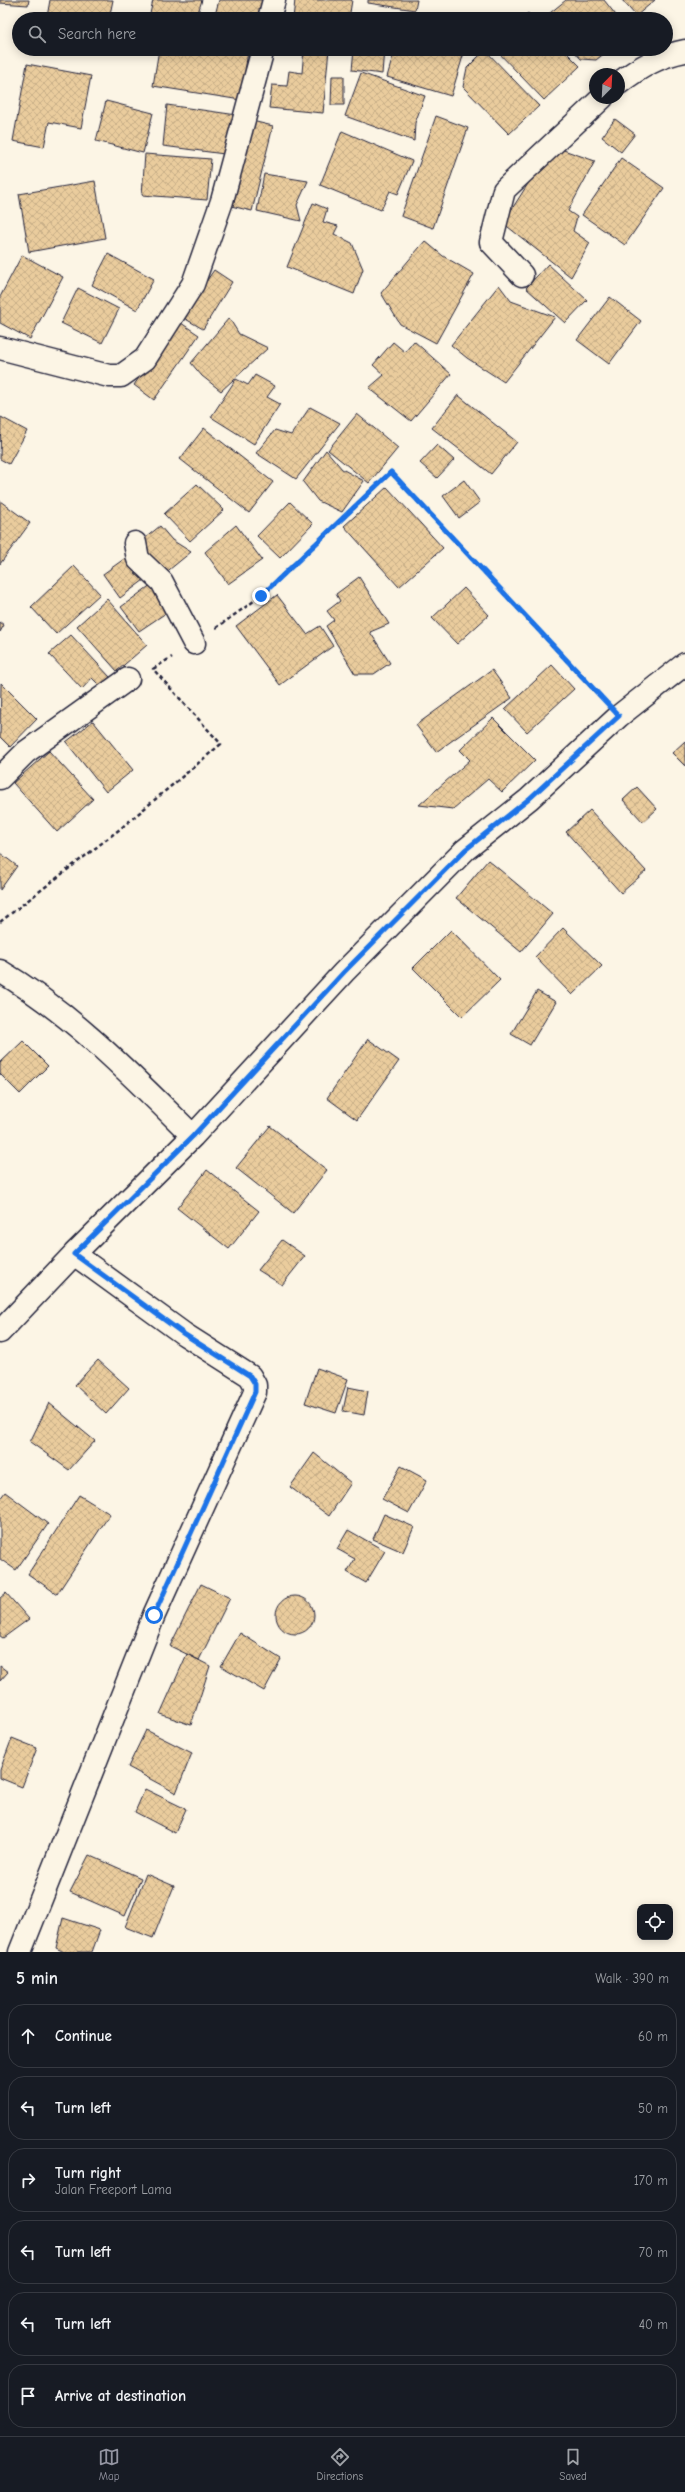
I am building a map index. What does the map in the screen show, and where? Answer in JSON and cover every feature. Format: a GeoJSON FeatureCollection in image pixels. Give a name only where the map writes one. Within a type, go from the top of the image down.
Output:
{"type":"FeatureCollection","features":[{"type":"Feature","properties":{"kind":"street"},"geometry":{"type":"LineString","coordinates":[[271,12],[274,0]]}},
{"type":"Feature","properties":{"kind":"street"},"geometry":{"type":"LineString","coordinates":[[673,54],[685,51]]}},
{"type":"Feature","properties":{"kind":"street"},"geometry":{"type":"LineString","coordinates":[[0,348],[109,376],[121,376],[145,358],[193,284],[222,201],[261,56]]}},
{"type":"Feature","properties":{"kind":"street"},"geometry":{"type":"LineString","coordinates":[[625,78],[640,67],[664,56]]}},
{"type":"Feature","properties":{"kind":"street"},"geometry":{"type":"LineString","coordinates":[[522,275],[490,242],[504,190],[596,104]]}},
{"type":"Feature","properties":{"kind":"street"},"geometry":{"type":"LineString","coordinates":[[136,543],[138,559],[162,582],[194,643]]}},
{"type":"Feature","properties":{"kind":"street"},"geometry":{"type":"LineString","coordinates":[[0,1332],[74,1254],[193,1136],[344,972],[465,850],[529,799],[619,716],[685,664]]}},
{"type":"Feature","properties":{"kind":"street"},"geometry":{"type":"LineString","coordinates":[[0,778],[26,752],[128,679]]}},
{"type":"Feature","properties":{"kind":"street"},"geometry":{"type":"LineString","coordinates":[[0,971],[63,1013],[97,1042],[193,1136]]}},
{"type":"Feature","properties":{"kind":"street"},"geometry":{"type":"LineString","coordinates":[[20,1952],[154,1615],[255,1392],[255,1384],[250,1376],[234,1364],[184,1334],[74,1254]]}},
{"type":"Feature","properties":{"kind":"path"},"geometry":{"type":"LineString","coordinates":[[0,922],[120,828],[221,744],[153,669],[194,643],[261,596],[391,472],[619,716]]}},
{"type":"Feature","properties":{"kind":"building"},"geometry":{"type":"Polygon","coordinates":[[[0,0],[29,0],[28,5],[0,3],[0,0]]]}},
{"type":"Feature","properties":{"kind":"building"},"geometry":{"type":"Polygon","coordinates":[[[50,0],[113,0],[110,12],[48,12],[50,0]]]}},
{"type":"Feature","properties":{"kind":"building"},"geometry":{"type":"Polygon","coordinates":[[[153,0],[202,0],[198,12],[150,12],[153,0]]]}},
{"type":"Feature","properties":{"kind":"building"},"geometry":{"type":"Polygon","coordinates":[[[219,0],[263,0],[260,12],[216,12],[219,0]]]}},
{"type":"Feature","properties":{"kind":"building"},"geometry":{"type":"Polygon","coordinates":[[[295,0],[352,0],[350,12],[294,12],[295,0]]]}},
{"type":"Feature","properties":{"kind":"building"},"geometry":{"type":"Polygon","coordinates":[[[368,0],[417,0],[415,10],[368,3],[368,0]]]}},
{"type":"Feature","properties":{"kind":"building"},"geometry":{"type":"Polygon","coordinates":[[[566,0],[604,0],[613,12],[551,12],[566,0]]]}},
{"type":"Feature","properties":{"kind":"building"},"geometry":{"type":"Polygon","coordinates":[[[622,0],[655,0],[641,12],[632,12],[622,0]]]}},
{"type":"Feature","properties":{"kind":"building"},"geometry":{"type":"Polygon","coordinates":[[[158,56],[247,56],[241,100],[153,86],[158,56]]]}},
{"type":"Feature","properties":{"kind":"building"},"geometry":{"type":"Polygon","coordinates":[[[303,56],[328,56],[323,113],[269,108],[272,85],[287,86],[289,71],[302,73],[303,56]]]}},
{"type":"Feature","properties":{"kind":"building"},"geometry":{"type":"Polygon","coordinates":[[[353,56],[383,56],[382,74],[352,70],[353,56]]]}},
{"type":"Feature","properties":{"kind":"building"},"geometry":{"type":"Polygon","coordinates":[[[393,56],[463,56],[451,96],[387,77],[393,56]]]}},
{"type":"Feature","properties":{"kind":"building"},"geometry":{"type":"Polygon","coordinates":[[[479,56],[491,56],[539,106],[509,134],[463,87],[467,68],[479,56]]]}},
{"type":"Feature","properties":{"kind":"building"},"geometry":{"type":"Polygon","coordinates":[[[502,56],[570,56],[580,66],[544,100],[502,56]]]}},
{"type":"Feature","properties":{"kind":"building"},"geometry":{"type":"Polygon","coordinates":[[[578,56],[601,56],[596,60],[581,59],[578,56]]]}},
{"type":"Feature","properties":{"kind":"building"},"geometry":{"type":"Polygon","coordinates":[[[27,64],[91,76],[81,128],[49,122],[44,147],[13,141],[27,64]]]}},
{"type":"Feature","properties":{"kind":"building"},"geometry":{"type":"Polygon","coordinates":[[[361,73],[425,96],[415,123],[414,141],[345,116],[361,73]]]}},
{"type":"Feature","properties":{"kind":"building"},"geometry":{"type":"Polygon","coordinates":[[[332,76],[344,76],[344,105],[331,105],[332,76]]]}},
{"type":"Feature","properties":{"kind":"building"},"geometry":{"type":"Polygon","coordinates":[[[106,101],[153,113],[143,153],[96,141],[106,101]]]}},
{"type":"Feature","properties":{"kind":"building"},"geometry":{"type":"Polygon","coordinates":[[[167,105],[237,115],[232,155],[163,146],[167,105]]]}},
{"type":"Feature","properties":{"kind":"building"},"geometry":{"type":"Polygon","coordinates":[[[436,116],[468,128],[433,228],[401,216],[436,116]]]}},
{"type":"Feature","properties":{"kind":"building"},"geometry":{"type":"Polygon","coordinates":[[[615,119],[635,134],[621,152],[602,137],[615,119]]]}},
{"type":"Feature","properties":{"kind":"building"},"geometry":{"type":"Polygon","coordinates":[[[252,121],[273,126],[252,211],[231,206],[252,121]]]}},
{"type":"Feature","properties":{"kind":"building"},"geometry":{"type":"Polygon","coordinates":[[[342,131],[412,161],[398,194],[390,191],[381,210],[320,185],[342,131]]]}},
{"type":"Feature","properties":{"kind":"building"},"geometry":{"type":"Polygon","coordinates":[[[552,146],[595,161],[568,211],[577,217],[573,231],[590,243],[571,277],[503,223],[552,146]]]}},
{"type":"Feature","properties":{"kind":"building"},"geometry":{"type":"Polygon","coordinates":[[[145,154],[211,159],[207,200],[142,195],[145,154]]]}},
{"type":"Feature","properties":{"kind":"building"},"geometry":{"type":"Polygon","coordinates":[[[621,158],[664,188],[625,245],[582,215],[621,158]]]}},
{"type":"Feature","properties":{"kind":"building"},"geometry":{"type":"Polygon","coordinates":[[[264,174],[308,181],[297,205],[301,221],[257,211],[264,174]]]}},
{"type":"Feature","properties":{"kind":"building"},"geometry":{"type":"Polygon","coordinates":[[[95,181],[105,238],[29,252],[19,194],[95,181]]]}},
{"type":"Feature","properties":{"kind":"building"},"geometry":{"type":"Polygon","coordinates":[[[313,203],[327,209],[323,222],[338,226],[334,234],[352,243],[363,269],[354,294],[287,267],[313,203]]]}},
{"type":"Feature","properties":{"kind":"building"},"geometry":{"type":"Polygon","coordinates":[[[425,241],[443,256],[474,274],[436,343],[400,324],[381,293],[425,241]]]}},
{"type":"Feature","properties":{"kind":"building"},"geometry":{"type":"Polygon","coordinates":[[[108,254],[154,279],[137,310],[92,285],[108,254]]]}},
{"type":"Feature","properties":{"kind":"building"},"geometry":{"type":"Polygon","coordinates":[[[22,255],[63,277],[30,339],[0,323],[0,297],[22,255]]]}},
{"type":"Feature","properties":{"kind":"building"},"geometry":{"type":"Polygon","coordinates":[[[548,264],[587,300],[565,323],[526,288],[548,264]]]}},
{"type":"Feature","properties":{"kind":"building"},"geometry":{"type":"Polygon","coordinates":[[[214,270],[232,282],[203,329],[182,317],[214,270]]]}},
{"type":"Feature","properties":{"kind":"building"},"geometry":{"type":"Polygon","coordinates":[[[499,285],[511,301],[555,317],[504,382],[467,358],[451,345],[499,285]]]}},
{"type":"Feature","properties":{"kind":"building"},"geometry":{"type":"Polygon","coordinates":[[[78,288],[119,309],[102,343],[61,323],[78,288]]]}},
{"type":"Feature","properties":{"kind":"building"},"geometry":{"type":"Polygon","coordinates":[[[610,297],[641,321],[609,364],[577,340],[610,297]]]}},
{"type":"Feature","properties":{"kind":"building"},"geometry":{"type":"Polygon","coordinates":[[[229,318],[239,334],[268,348],[221,391],[202,376],[191,363],[229,318]]]}},
{"type":"Feature","properties":{"kind":"building"},"geometry":{"type":"Polygon","coordinates":[[[178,321],[199,335],[154,400],[134,385],[178,321]]]}},
{"type":"Feature","properties":{"kind":"building"},"geometry":{"type":"Polygon","coordinates":[[[414,341],[451,374],[411,421],[369,388],[384,375],[373,365],[393,342],[405,352],[414,341]]]}},
{"type":"Feature","properties":{"kind":"building"},"geometry":{"type":"Polygon","coordinates":[[[255,375],[275,386],[267,397],[280,404],[254,444],[211,417],[236,379],[248,385],[255,375]]]}},
{"type":"Feature","properties":{"kind":"building"},"geometry":{"type":"Polygon","coordinates":[[[458,395],[517,442],[491,474],[432,428],[458,395]]]}},
{"type":"Feature","properties":{"kind":"building"},"geometry":{"type":"Polygon","coordinates":[[[310,407],[340,423],[296,479],[256,453],[275,430],[291,435],[310,407]]]}},
{"type":"Feature","properties":{"kind":"building"},"geometry":{"type":"Polygon","coordinates":[[[357,414],[398,448],[369,483],[328,450],[357,414]]]}},
{"type":"Feature","properties":{"kind":"building"},"geometry":{"type":"Polygon","coordinates":[[[1,417],[27,431],[9,464],[0,459],[1,417]]]}},
{"type":"Feature","properties":{"kind":"building"},"geometry":{"type":"Polygon","coordinates":[[[204,428],[273,482],[249,513],[180,459],[204,428]]]}},
{"type":"Feature","properties":{"kind":"building"},"geometry":{"type":"Polygon","coordinates":[[[437,445],[454,460],[437,478],[420,463],[437,445]]]}},
{"type":"Feature","properties":{"kind":"building"},"geometry":{"type":"Polygon","coordinates":[[[326,450],[342,469],[364,481],[342,512],[318,501],[303,482],[326,450]]]}},
{"type":"Feature","properties":{"kind":"building"},"geometry":{"type":"Polygon","coordinates":[[[464,480],[480,502],[459,518],[443,496],[464,480]]]}},
{"type":"Feature","properties":{"kind":"building"},"geometry":{"type":"Polygon","coordinates":[[[197,484],[224,510],[190,541],[164,514],[197,484]]]}},
{"type":"Feature","properties":{"kind":"building"},"geometry":{"type":"Polygon","coordinates":[[[387,487],[443,548],[399,587],[344,526],[387,487]]]}},
{"type":"Feature","properties":{"kind":"building"},"geometry":{"type":"Polygon","coordinates":[[[0,501],[30,523],[0,564],[0,501]]]}},
{"type":"Feature","properties":{"kind":"building"},"geometry":{"type":"Polygon","coordinates":[[[290,502],[313,524],[280,558],[257,536],[290,502]]]}},
{"type":"Feature","properties":{"kind":"building"},"geometry":{"type":"Polygon","coordinates":[[[236,525],[262,560],[228,584],[205,552],[236,525]]]}},
{"type":"Feature","properties":{"kind":"building"},"geometry":{"type":"Polygon","coordinates":[[[160,526],[172,540],[191,552],[164,574],[139,543],[160,526]]]}},
{"type":"Feature","properties":{"kind":"building"},"geometry":{"type":"Polygon","coordinates":[[[131,554],[152,574],[120,598],[103,574],[131,554]]]}},
{"type":"Feature","properties":{"kind":"building"},"geometry":{"type":"Polygon","coordinates":[[[74,566],[100,594],[56,634],[31,607],[74,566]]]}},
{"type":"Feature","properties":{"kind":"building"},"geometry":{"type":"Polygon","coordinates":[[[359,577],[389,624],[370,632],[390,663],[374,674],[355,674],[326,626],[334,620],[327,611],[340,601],[336,594],[359,577]]]}},
{"type":"Feature","properties":{"kind":"building"},"geometry":{"type":"Polygon","coordinates":[[[152,584],[169,611],[139,631],[121,607],[152,584]]]}},
{"type":"Feature","properties":{"kind":"building"},"geometry":{"type":"Polygon","coordinates":[[[464,588],[489,615],[457,644],[432,618],[464,588]]]}},
{"type":"Feature","properties":{"kind":"building"},"geometry":{"type":"Polygon","coordinates":[[[277,595],[307,634],[320,626],[333,646],[280,685],[236,626],[277,595]]]}},
{"type":"Feature","properties":{"kind":"building"},"geometry":{"type":"Polygon","coordinates":[[[107,599],[147,645],[117,671],[77,626],[107,599]]]}},
{"type":"Feature","properties":{"kind":"building"},"geometry":{"type":"Polygon","coordinates":[[[0,622],[4,625],[0,632],[0,622]]]}},
{"type":"Feature","properties":{"kind":"building"},"geometry":{"type":"Polygon","coordinates":[[[71,635],[110,677],[100,686],[92,678],[82,689],[49,654],[71,635]]]}},
{"type":"Feature","properties":{"kind":"building"},"geometry":{"type":"Polygon","coordinates":[[[552,665],[574,689],[527,732],[505,709],[552,665]]]}},
{"type":"Feature","properties":{"kind":"building"},"geometry":{"type":"Polygon","coordinates":[[[492,670],[512,698],[436,752],[416,725],[492,670]]]}},
{"type":"Feature","properties":{"kind":"building"},"geometry":{"type":"Polygon","coordinates":[[[1,683],[37,719],[10,747],[0,737],[1,683]]]}},
{"type":"Feature","properties":{"kind":"building"},"geometry":{"type":"Polygon","coordinates":[[[493,718],[535,760],[502,792],[488,779],[453,809],[419,805],[470,760],[460,750],[493,718]]]}},
{"type":"Feature","properties":{"kind":"building"},"geometry":{"type":"Polygon","coordinates":[[[93,721],[133,770],[106,792],[66,742],[93,721]]]}},
{"type":"Feature","properties":{"kind":"building"},"geometry":{"type":"Polygon","coordinates":[[[685,741],[685,766],[672,753],[685,741]]]}},
{"type":"Feature","properties":{"kind":"building"},"geometry":{"type":"Polygon","coordinates":[[[49,751],[93,799],[57,832],[13,783],[49,751]]]}},
{"type":"Feature","properties":{"kind":"building"},"geometry":{"type":"Polygon","coordinates":[[[637,787],[657,809],[643,822],[623,800],[637,787]]]}},
{"type":"Feature","properties":{"kind":"building"},"geometry":{"type":"Polygon","coordinates":[[[590,810],[646,871],[621,893],[566,832],[590,810]]]}},
{"type":"Feature","properties":{"kind":"building"},"geometry":{"type":"Polygon","coordinates":[[[0,853],[17,866],[0,890],[0,853]]]}},
{"type":"Feature","properties":{"kind":"building"},"geometry":{"type":"Polygon","coordinates":[[[488,860],[553,914],[521,952],[456,898],[488,860]]]}},
{"type":"Feature","properties":{"kind":"building"},"geometry":{"type":"Polygon","coordinates":[[[563,928],[602,966],[572,995],[535,957],[563,928]]]}},
{"type":"Feature","properties":{"kind":"building"},"geometry":{"type":"Polygon","coordinates":[[[451,930],[500,980],[462,1017],[413,968],[451,930]]]}},
{"type":"Feature","properties":{"kind":"building"},"geometry":{"type":"Polygon","coordinates":[[[537,991],[556,1002],[530,1045],[511,1034],[537,991]]]}},
{"type":"Feature","properties":{"kind":"building"},"geometry":{"type":"Polygon","coordinates":[[[368,1039],[399,1061],[357,1120],[327,1098],[368,1039]]]}},
{"type":"Feature","properties":{"kind":"building"},"geometry":{"type":"Polygon","coordinates":[[[23,1041],[48,1066],[20,1094],[0,1074],[0,1063],[23,1041]]]}},
{"type":"Feature","properties":{"kind":"building"},"geometry":{"type":"Polygon","coordinates":[[[270,1126],[327,1170],[293,1213],[236,1168],[270,1126]]]}},
{"type":"Feature","properties":{"kind":"building"},"geometry":{"type":"Polygon","coordinates":[[[207,1170],[259,1211],[229,1249],[177,1208],[207,1170]]]}},
{"type":"Feature","properties":{"kind":"building"},"geometry":{"type":"Polygon","coordinates":[[[282,1240],[305,1256],[282,1285],[258,1270],[282,1240]]]}},
{"type":"Feature","properties":{"kind":"building"},"geometry":{"type":"Polygon","coordinates":[[[98,1360],[129,1388],[106,1414],[75,1385],[98,1360]]]}},
{"type":"Feature","properties":{"kind":"building"},"geometry":{"type":"Polygon","coordinates":[[[317,1368],[348,1379],[336,1413],[305,1403],[317,1368]]]}},
{"type":"Feature","properties":{"kind":"building"},"geometry":{"type":"Polygon","coordinates":[[[348,1387],[368,1391],[364,1415],[343,1411],[348,1387]]]}},
{"type":"Feature","properties":{"kind":"building"},"geometry":{"type":"Polygon","coordinates":[[[49,1403],[95,1441],[69,1470],[30,1442],[49,1403]]]}},
{"type":"Feature","properties":{"kind":"building"},"geometry":{"type":"Polygon","coordinates":[[[314,1453],[351,1483],[329,1516],[290,1487],[314,1453]]]}},
{"type":"Feature","properties":{"kind":"building"},"geometry":{"type":"Polygon","coordinates":[[[401,1466],[427,1480],[409,1513],[382,1499],[401,1466]]]}},
{"type":"Feature","properties":{"kind":"building"},"geometry":{"type":"Polygon","coordinates":[[[5,1492],[48,1524],[16,1570],[0,1559],[0,1499],[5,1492]]]}},
{"type":"Feature","properties":{"kind":"building"},"geometry":{"type":"Polygon","coordinates":[[[79,1495],[110,1514],[57,1594],[28,1574],[79,1495]]]}},
{"type":"Feature","properties":{"kind":"building"},"geometry":{"type":"Polygon","coordinates":[[[384,1514],[414,1527],[403,1552],[373,1539],[384,1514]]]}},
{"type":"Feature","properties":{"kind":"building"},"geometry":{"type":"Polygon","coordinates":[[[348,1530],[385,1551],[366,1583],[347,1572],[355,1559],[337,1549],[348,1530]]]}},
{"type":"Feature","properties":{"kind":"building"},"geometry":{"type":"Polygon","coordinates":[[[201,1584],[230,1598],[199,1660],[170,1646],[201,1584]]]}},
{"type":"Feature","properties":{"kind":"building"},"geometry":{"type":"Polygon","coordinates":[[[6,1593],[29,1619],[3,1638],[0,1636],[0,1598],[6,1593]]]}},
{"type":"Feature","properties":{"kind":"building"},"geometry":{"type":"Polygon","coordinates":[[[295,1596],[305,1599],[311,1605],[314,1615],[311,1625],[305,1631],[295,1634],[285,1631],[279,1625],[276,1615],[279,1605],[285,1599],[295,1596]]]}},
{"type":"Feature","properties":{"kind":"building"},"geometry":{"type":"Polygon","coordinates":[[[240,1633],[281,1659],[264,1691],[221,1666],[240,1633]]]}},
{"type":"Feature","properties":{"kind":"building"},"geometry":{"type":"Polygon","coordinates":[[[187,1654],[210,1666],[191,1725],[160,1714],[187,1654]]]}},
{"type":"Feature","properties":{"kind":"building"},"geometry":{"type":"Polygon","coordinates":[[[0,1666],[8,1672],[0,1681],[0,1666]]]}},
{"type":"Feature","properties":{"kind":"building"},"geometry":{"type":"Polygon","coordinates":[[[146,1730],[192,1753],[176,1793],[128,1767],[146,1730]]]}},
{"type":"Feature","properties":{"kind":"building"},"geometry":{"type":"Polygon","coordinates":[[[12,1738],[37,1748],[22,1787],[0,1778],[0,1770],[12,1738]]]}},
{"type":"Feature","properties":{"kind":"building"},"geometry":{"type":"Polygon","coordinates":[[[145,1789],[186,1809],[175,1833],[135,1812],[145,1789]]]}},
{"type":"Feature","properties":{"kind":"building"},"geometry":{"type":"Polygon","coordinates":[[[89,1855],[141,1878],[125,1916],[70,1892],[89,1855]]]}},
{"type":"Feature","properties":{"kind":"building"},"geometry":{"type":"Polygon","coordinates":[[[146,1874],[174,1886],[153,1938],[125,1927],[146,1874]]]}},
{"type":"Feature","properties":{"kind":"building"},"geometry":{"type":"Polygon","coordinates":[[[63,1918],[100,1930],[92,1952],[64,1952],[56,1948],[63,1918]]]}},
{"type":"Feature","properties":{"kind":"route"},"geometry":{"type":"LineString","coordinates":[[154,1615],[255,1392],[255,1384],[250,1376],[234,1364],[184,1334],[74,1254],[193,1136],[344,972],[465,850],[529,799],[619,716],[391,472],[261,596]]}}]}
